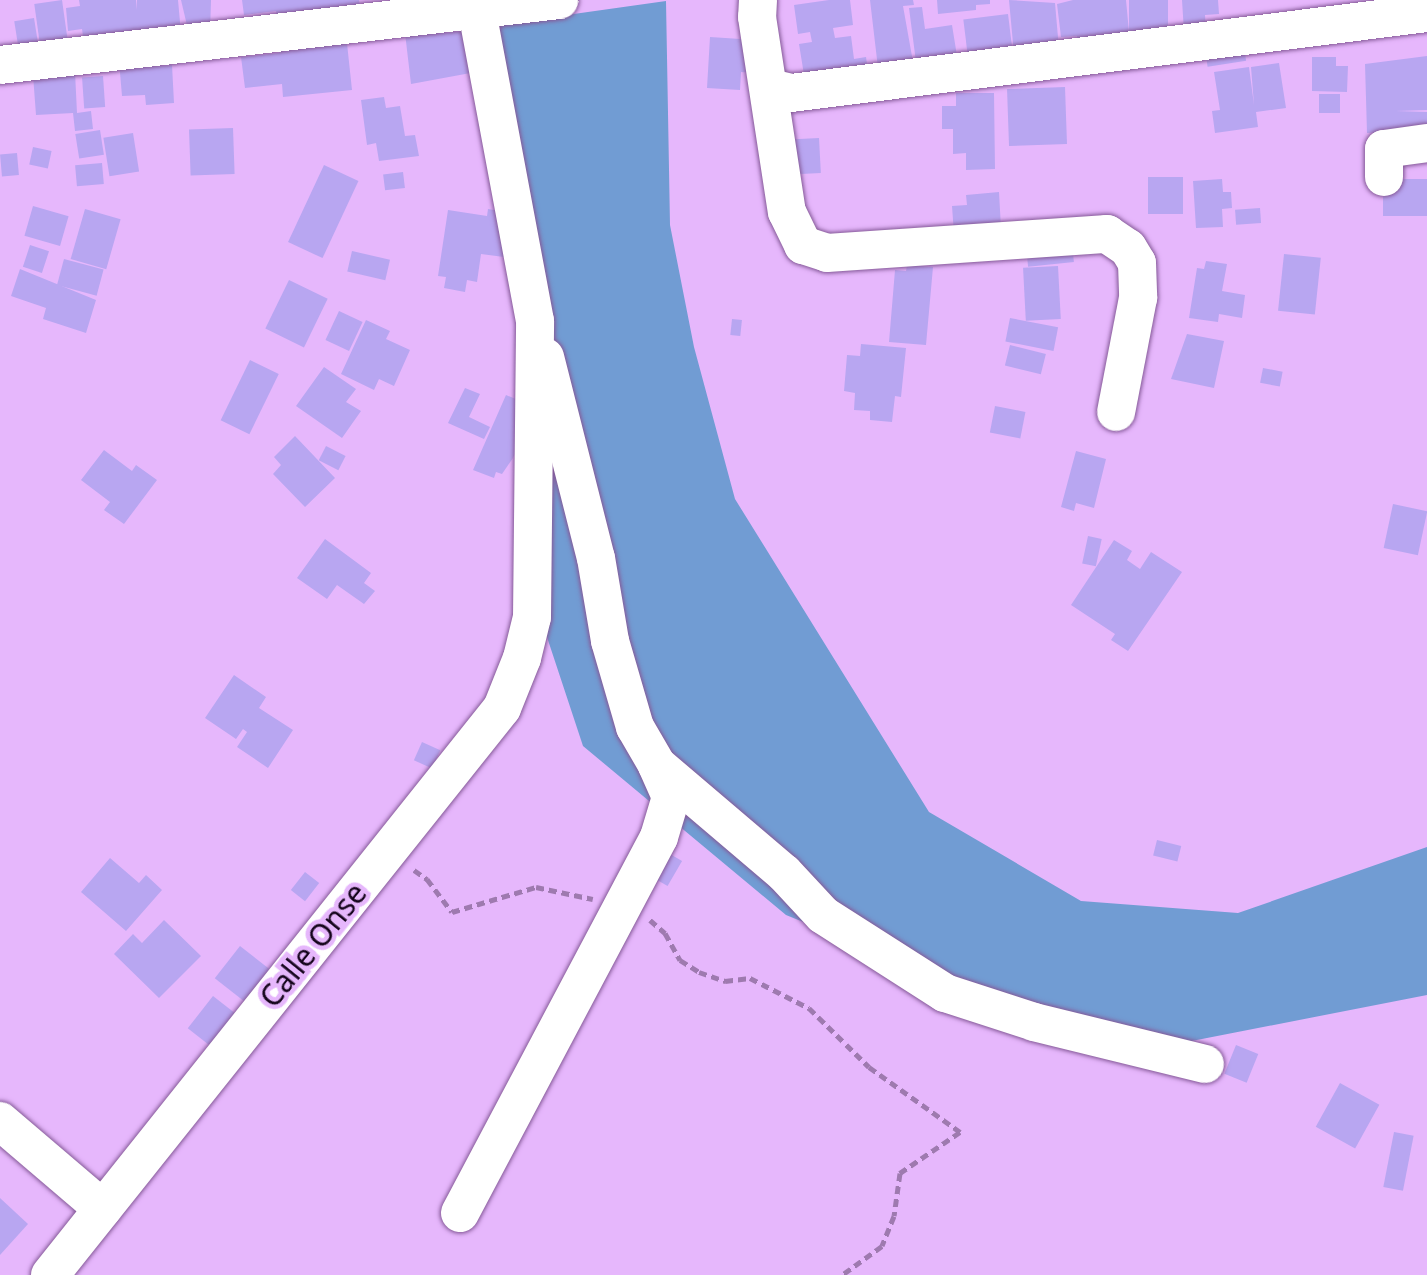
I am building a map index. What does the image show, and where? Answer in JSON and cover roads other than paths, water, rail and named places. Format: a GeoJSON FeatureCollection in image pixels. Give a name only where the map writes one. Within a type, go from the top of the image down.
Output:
{"type":"FeatureCollection","features":[{"type":"Feature","properties":{"kind":"street"},"geometry":{"type":"LineString","coordinates":[[758,0],[757,17],[787,212],[803,244],[827,253],[1107,234],[1128,248],[1137,263],[1138,298],[1116,412]]}},
{"type":"Feature","properties":{"kind":"street"},"geometry":{"type":"LineString","coordinates":[[0,65],[476,5],[546,1]]}},
{"type":"Feature","properties":{"kind":"street"},"geometry":{"type":"LineString","coordinates":[[460,1213],[659,838],[671,797],[635,726],[610,641],[560,405],[535,322],[476,5]]}},
{"type":"Feature","properties":{"kind":"street"},"geometry":{"type":"LineString","coordinates":[[770,88],[780,92],[810,91],[1427,13]]}},
{"type":"Feature","properties":{"kind":"street"},"geometry":{"type":"LineString","coordinates":[[1384,176],[1384,149],[1427,143]]}},
{"type":"Feature","properties":{"kind":"street","name":"Calle Onse"},"geometry":{"type":"LineString","coordinates":[[50,1275],[502,708],[522,658],[532,594],[535,322]]}},
{"type":"Feature","properties":{"kind":"street"},"geometry":{"type":"LineString","coordinates":[[658,765],[784,874],[823,915],[945,993],[1034,1022],[1205,1064]]}},
{"type":"Feature","properties":{"kind":"street"},"geometry":{"type":"LineString","coordinates":[[0,1121],[103,1209]]}},
{"type":"Feature","properties":{"kind":"water"},"geometry":{"type":"Polygon","coordinates":[[[666,1],[670,225],[694,347],[735,499],[929,812],[1081,901],[1238,913],[1427,847],[1427,995],[1156,1048],[1009,1005],[786,915],[583,746],[542,622],[541,480],[489,26],[666,1]]]}}]}
